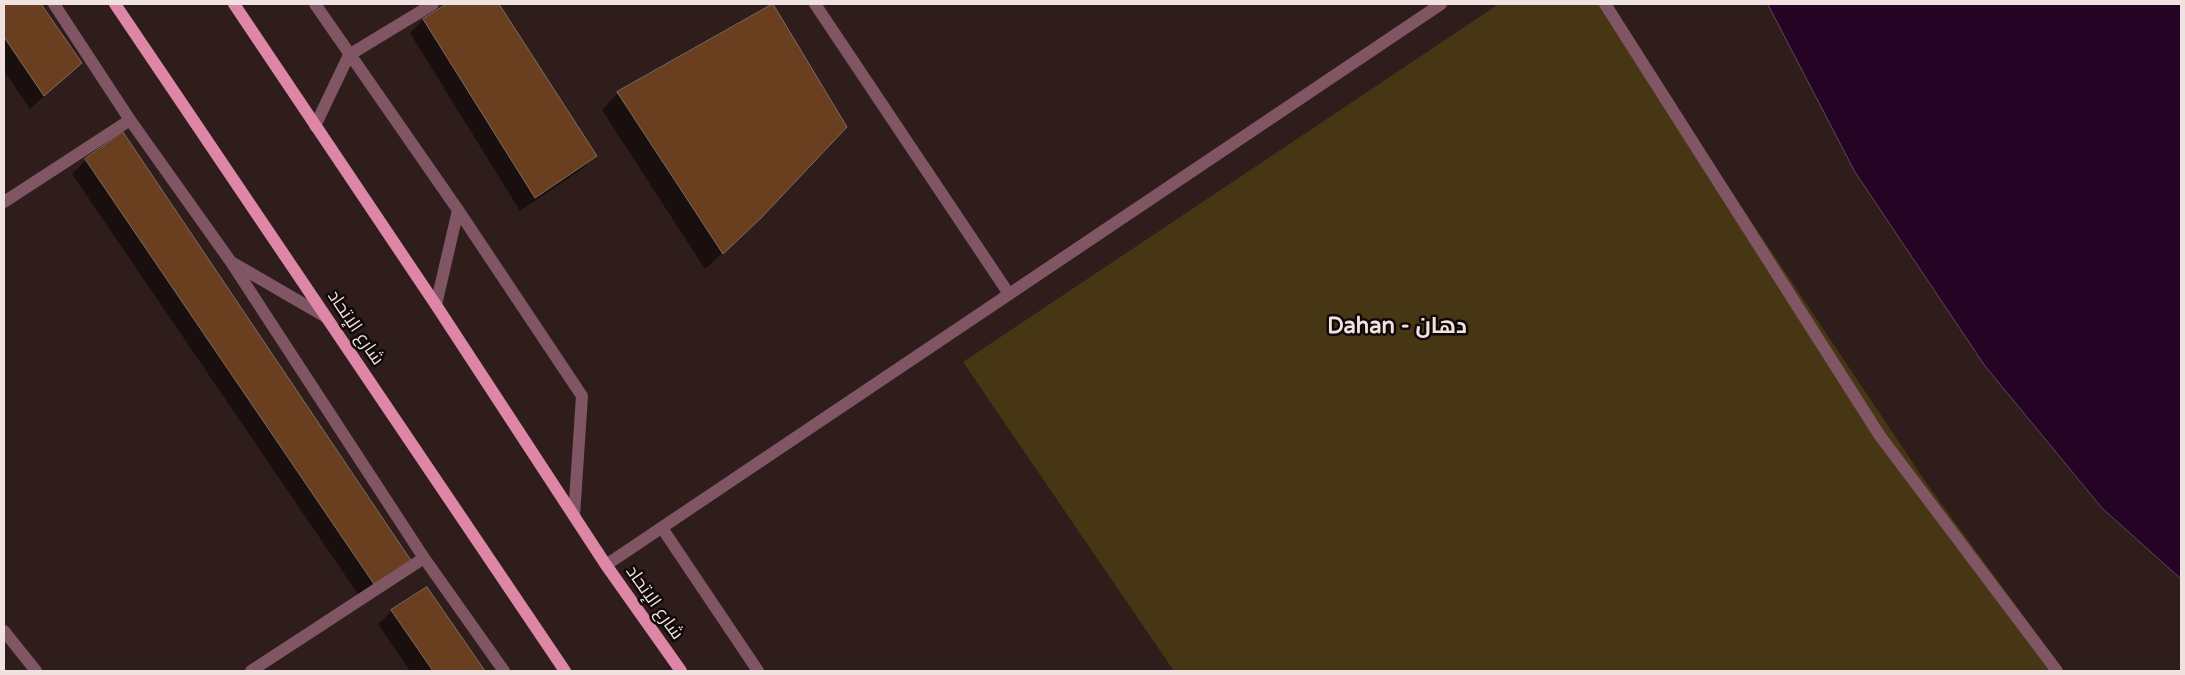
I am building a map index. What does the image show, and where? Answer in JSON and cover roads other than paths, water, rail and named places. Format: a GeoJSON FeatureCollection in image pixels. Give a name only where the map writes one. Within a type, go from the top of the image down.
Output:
{"type":"FeatureCollection","features":[{"type":"Feature","properties":{"kind":"main road","name":"شارع الإتحاد"},"geometry":{"type":"LineString","coordinates":[[115,4],[566,671]]}},
{"type":"Feature","properties":{"kind":"main road","name":"شارع الإتحاد"},"geometry":{"type":"LineString","coordinates":[[234,4],[606,565],[681,671]]}},
{"type":"Feature","properties":{"kind":"street"},"geometry":{"type":"LineString","coordinates":[[54,4],[130,120],[231,262],[424,558],[504,671]]}},
{"type":"Feature","properties":{"kind":"street"},"geometry":{"type":"LineString","coordinates":[[315,4],[458,210],[582,396],[574,516]]}},
{"type":"Feature","properties":{"kind":"street"},"geometry":{"type":"LineString","coordinates":[[315,126],[349,55],[433,4]]}},
{"type":"Feature","properties":{"kind":"street"},"geometry":{"type":"LineString","coordinates":[[815,4],[1009,294]]}},
{"type":"Feature","properties":{"kind":"street"},"geometry":{"type":"LineString","coordinates":[[606,565],[1441,4]]}},
{"type":"Feature","properties":{"kind":"street"},"geometry":{"type":"LineString","coordinates":[[1605,4],[1880,436],[2057,671]]}},
{"type":"Feature","properties":{"kind":"street"},"geometry":{"type":"LineString","coordinates":[[4,202],[130,120]]}},
{"type":"Feature","properties":{"kind":"street"},"geometry":{"type":"LineString","coordinates":[[436,306],[458,210]]}},
{"type":"Feature","properties":{"kind":"street"},"geometry":{"type":"LineString","coordinates":[[231,262],[327,317]]}},
{"type":"Feature","properties":{"kind":"street"},"geometry":{"type":"LineString","coordinates":[[662,528],[758,671]]}},
{"type":"Feature","properties":{"kind":"street"},"geometry":{"type":"LineString","coordinates":[[250,671],[424,558]]}},
{"type":"Feature","properties":{"kind":"street"},"geometry":{"type":"LineString","coordinates":[[4,631],[36,671]]}},
{"type":"Feature","properties":{"kind":"district","name":"Dahan - دهان"},"geometry":{"type":"Point","coordinates":[1397,327]}}]}
